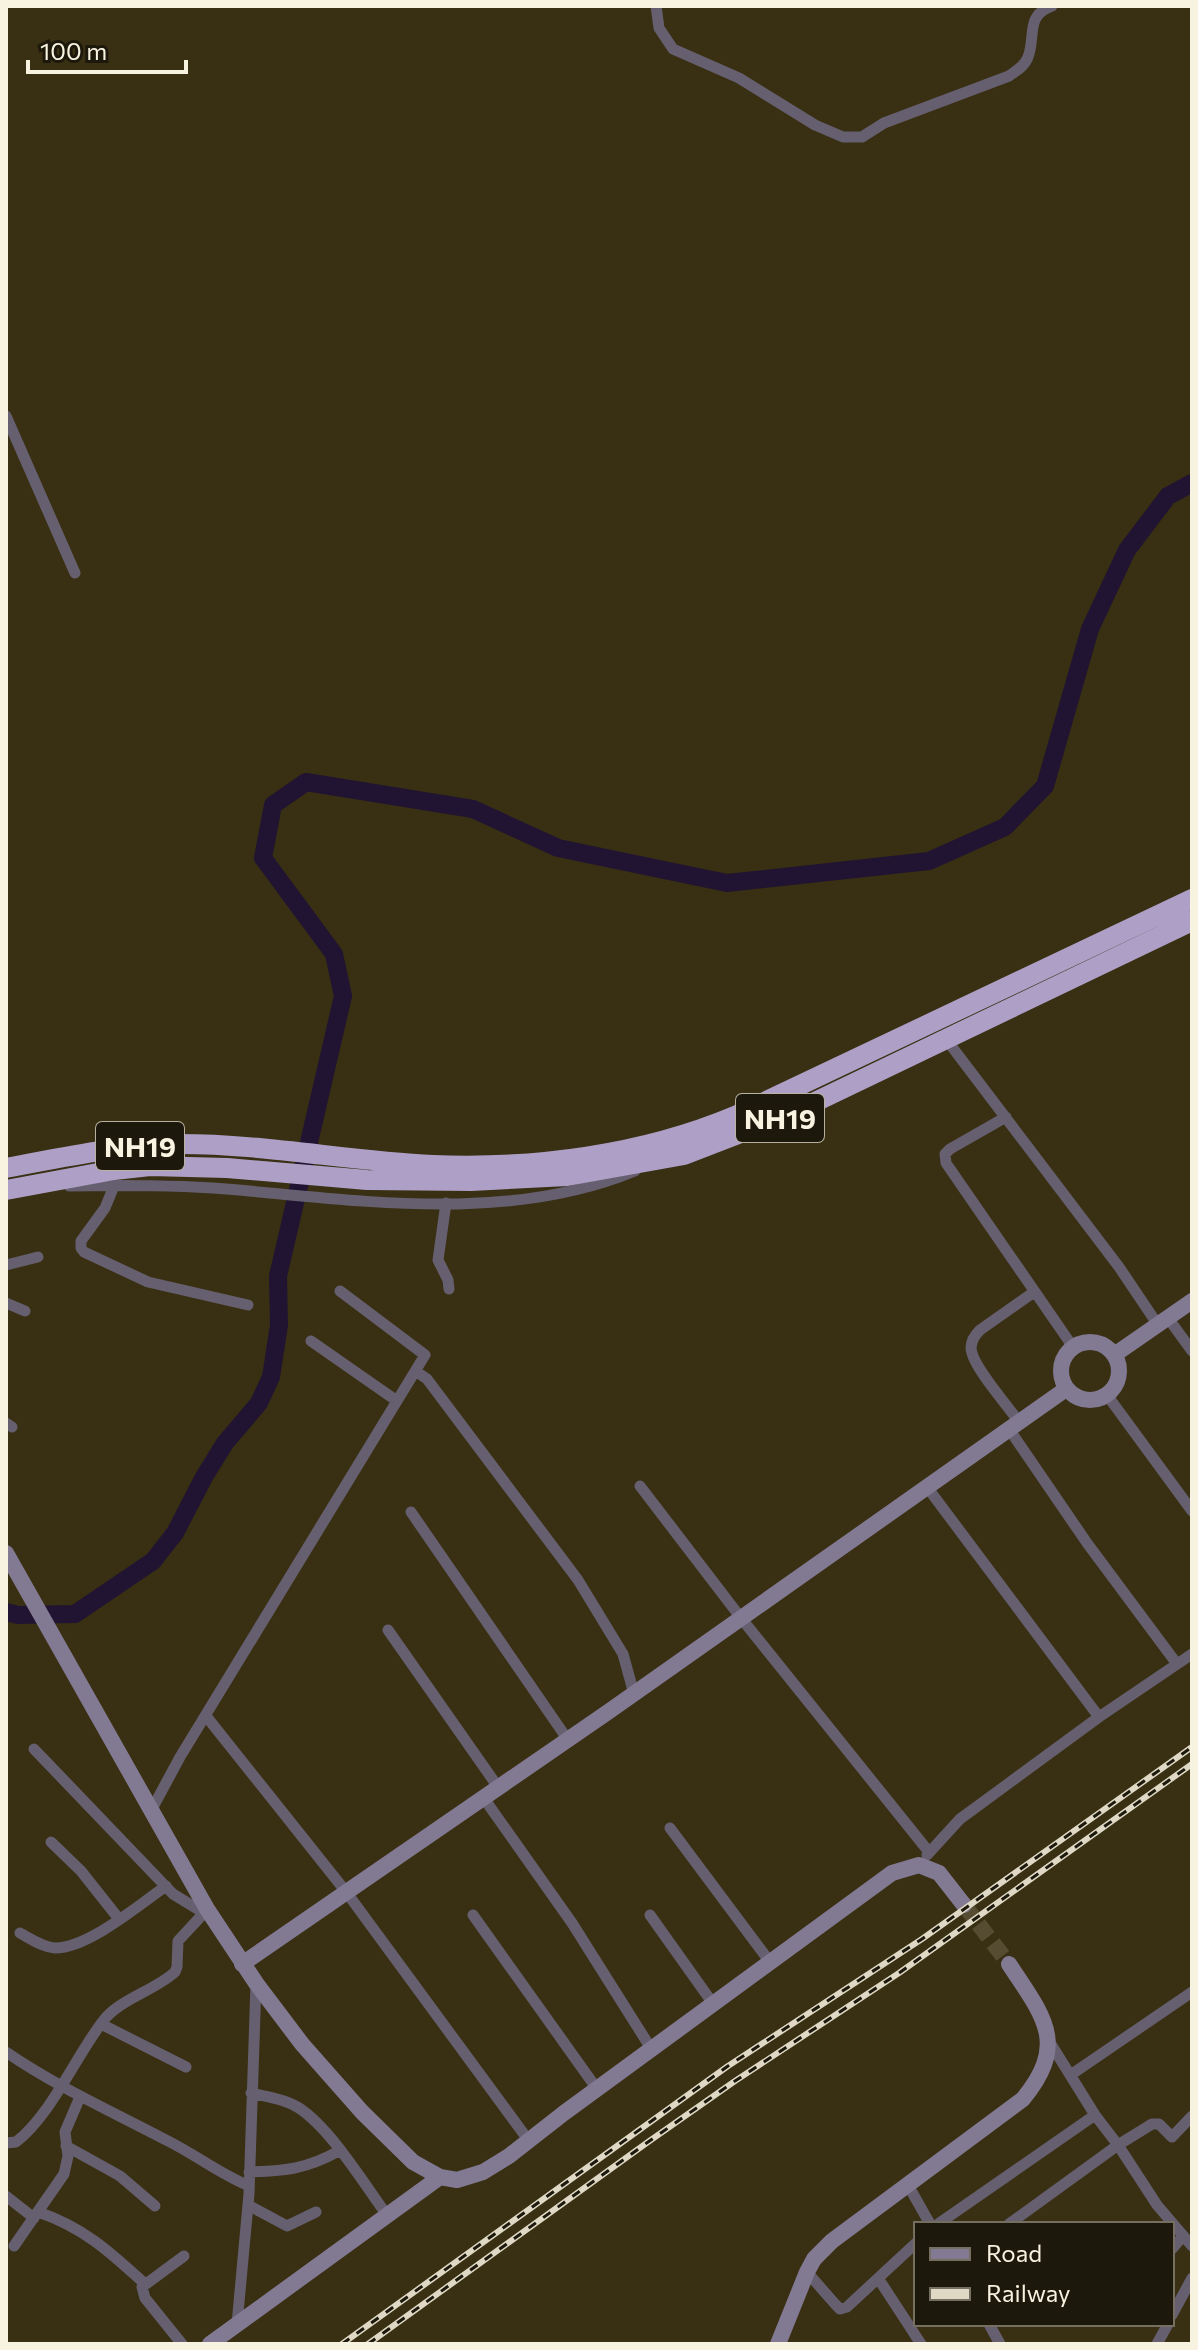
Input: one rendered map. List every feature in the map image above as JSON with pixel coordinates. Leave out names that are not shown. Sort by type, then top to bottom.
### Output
[{"type":"highway","name":"NH19","points":[[6,1168],[145,1145],[275,1148],[435,1165],[485,1165],[545,1161],[651,1145],[735,1116],[1192,899]]},
{"type":"highway","name":"NH19","points":[[11,1189],[98,1172],[150,1166],[227,1168],[271,1183],[331,1178],[410,1182],[567,1176],[666,1159],[751,1131],[1192,921]]},
{"type":"street","points":[[656,6],[659,28],[673,49],[750,83],[815,125],[851,138],[862,137],[884,123],[921,111],[965,91],[1001,81],[1019,70],[1029,55],[1034,19],[1052,6]]},
{"type":"street","points":[[6,416],[75,573]]},
{"type":"street","points":[[946,1039],[1119,1267],[1192,1351]]},
{"type":"street","points":[[1006,1117],[950,1149],[945,1154],[946,1163],[1073,1347]]},
{"type":"street","points":[[11,1189],[271,1183],[320,1198],[406,1203],[513,1201],[601,1185],[666,1159]]},
{"type":"street","points":[[114,1186],[105,1208],[81,1241],[84,1252],[148,1282],[248,1305]]},
{"type":"street","points":[[446,1203],[438,1260],[449,1289]]},
{"type":"street","points":[[6,1265],[38,1257]]},
{"type":"street","points":[[152,1809],[425,1355],[340,1291]]},
{"type":"street","points":[[1034,1292],[974,1337],[971,1345],[976,1361],[1087,1543],[1177,1664]]},
{"type":"street","points":[[1114,1355],[1192,1301]]},
{"type":"street","points":[[6,1303],[25,1311]]},
{"type":"street","points":[[311,1341],[397,1401]]},
{"type":"street","points":[[1082,1343],[1100,1344],[1114,1355],[1118,1363],[1118,1380],[1107,1395],[1099,1399],[1081,1400],[1066,1389],[1061,1371],[1073,1347],[1082,1343]]},
{"type":"street","points":[[417,1372],[427,1379],[578,1580],[623,1654],[634,1694]]},
{"type":"street","points":[[242,1964],[634,1694],[1066,1389]]},
{"type":"street","points":[[1107,1395],[1192,1511]]},
{"type":"street","points":[[640,1486],[924,1858],[964,1905]]},
{"type":"street","points":[[927,1487],[1099,1717]]},
{"type":"street","points":[[411,1512],[568,1740]]},
{"type":"street","points":[[6,1553],[152,1809],[209,1916],[242,1964],[302,2044],[362,2112],[413,2162],[440,2177],[457,2180],[483,2172],[529,2141],[865,1890],[924,1858],[960,1819],[1099,1717],[1192,1654]]},
{"type":"street","points":[[388,1630],[498,1787]]},
{"type":"street","points":[[206,1716],[347,1893],[529,2141]]},
{"type":"street","points":[[34,1749],[166,1886],[182,1901],[209,1916]]},
{"type":"street","points":[[483,1797],[572,1923],[652,2050]]},
{"type":"street","points":[[670,1828],[770,1962]]},
{"type":"street","points":[[51,1842],[81,1871],[119,1919]]},
{"type":"street","points":[[20,1933],[47,1947],[68,1946],[119,1919],[166,1886]]},
{"type":"street","points":[[473,1915],[597,2089]]},
{"type":"street","points":[[650,1915],[714,2005]]},
{"type":"street","points":[[6,2143],[22,2138],[111,2013],[175,1972],[178,1941],[209,1916]]},
{"type":"street","points":[[778,2344],[814,2259],[832,2241],[1023,2099],[1036,2083],[1044,2066],[1049,2041],[1044,2017],[1009,1964]]},
{"type":"street","points":[[237,2324],[248,2205],[256,1983]]},
{"type":"street","points":[[1072,2074],[1192,1992]]},
{"type":"street","points":[[101,2024],[186,2067]]},
{"type":"street","points":[[1049,2041],[1095,2115],[1171,2222]]},
{"type":"street","points":[[6,2052],[61,2087],[171,2142],[218,2172],[249,2186]]},
{"type":"street","points":[[251,2093],[298,2107],[318,2124],[387,2215]]},
{"type":"street","points":[[14,2246],[64,2174],[68,2164],[66,2124],[80,2097]]},
{"type":"street","points":[[941,2222],[1095,2115]]},
{"type":"street","points":[[1012,2222],[1152,2124],[1159,2124],[1172,2137],[1192,2116]]},
{"type":"street","points":[[66,2146],[120,2176],[155,2206]]},
{"type":"street","points":[[249,2172],[304,2168],[339,2151]]},
{"type":"street","points":[[210,2344],[440,2177]]},
{"type":"street","points":[[908,2185],[929,2222]]},
{"type":"street","points":[[6,2196],[36,2215],[74,2225],[144,2283]]},
{"type":"street","points":[[248,2205],[287,2226],[316,2212]]},
{"type":"street","points":[[1174,2225],[1192,2246]]},
{"type":"street","points":[[1174,2247],[1183,2236]]},
{"type":"street","points":[[807,2272],[840,2309],[854,2304],[914,2245]]},
{"type":"street","points":[[182,2344],[145,2298],[142,2287],[184,2256]]},
{"type":"street","points":[[878,2278],[921,2344]]},
{"type":"street","points":[[1174,2311],[1192,2278]]},
{"type":"street","points":[[990,2326],[1000,2344]]},
{"type":"street","points":[[1157,2344],[1167,2326]]},
{"type":"waterway","points":[[6,1612],[18,1615],[75,1614],[153,1561],[175,1533],[225,1443],[259,1403],[271,1377],[279,1325],[278,1276],[343,996],[334,954],[263,858],[273,805],[306,782],[473,809],[558,848],[727,883],[929,861],[1005,827],[1045,786],[1090,629],[1127,550],[1168,496],[1192,483]]},
{"type":"tunnel","points":[[964,1905],[1009,1964]]},
{"type":"railway","points":[[342,2344],[728,2066],[922,1939],[1192,1747]]},
{"type":"railway","points":[[368,2344],[648,2142],[899,1973],[1192,1764]]}]
